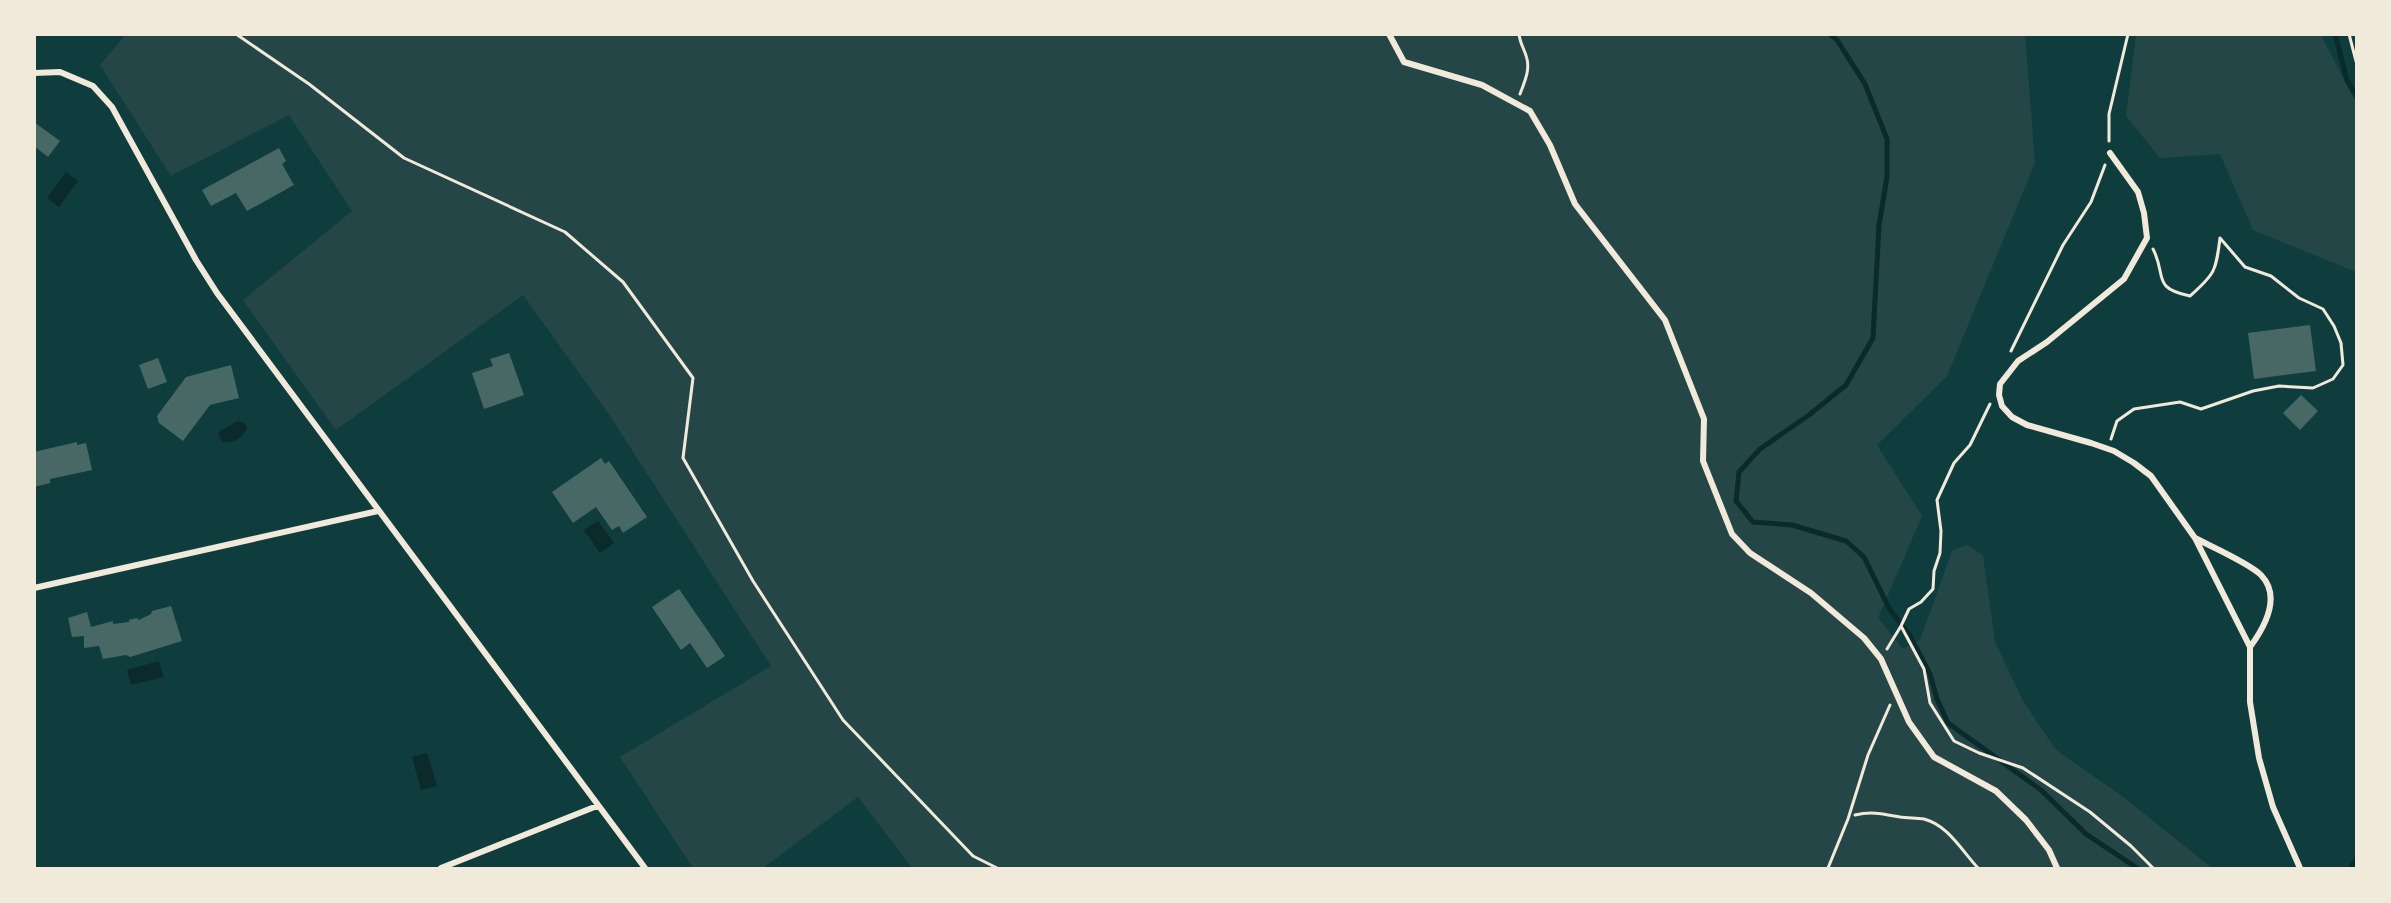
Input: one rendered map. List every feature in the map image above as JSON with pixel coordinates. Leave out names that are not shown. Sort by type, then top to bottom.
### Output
[{"type":"street","points":[[1389,34],[1404,62],[1482,85],[1530,111],[1545,136],[1575,204],[1665,320],[1704,419],[1703,461],[1732,534],[1750,553],[1811,593],[1864,638],[1881,659],[1909,722],[1934,757],[1996,791],[2026,820],[2049,850],[2057,868]]},
{"type":"street","points":[[34,73],[60,72],[93,86],[112,107],[196,260],[217,293],[645,868]]},
{"type":"street","points":[[2110,153],[2139,192],[2147,238],[2124,279],[2047,342],[2018,361],[2000,384],[2002,406],[2012,417],[2027,425],[2070,435],[2134,462],[2151,476],[2195,538],[2250,647],[2250,702],[2259,758],[2273,807],[2300,868]]},
{"type":"street","points":[[34,588],[378,511]]},
{"type":"street","points":[[2195,538],[2261,575],[2269,588],[2270,610],[2258,636],[2250,647]]},
{"type":"street","points":[[441,868],[597,806]]},
{"type":"path","points":[[236,34],[309,84],[404,158],[565,232],[624,282],[693,378],[683,458],[753,581],[843,720],[973,856],[997,868]]},
{"type":"path","points":[[1517,105],[1528,71],[1527,58],[1519,42],[1519,34]]},
{"type":"path","points":[[2110,153],[2109,114],[2128,34]]},
{"type":"path","points":[[2349,34],[2356,61]]},
{"type":"path","points":[[2107,449],[2116,421],[2134,409],[2180,402],[2201,409],[2253,391],[2279,386],[2313,388],[2333,379],[2343,365],[2341,344],[2334,326],[2323,309],[2299,298],[2271,276],[2245,267],[2220,238],[2217,267],[2190,296],[2175,293],[2162,284],[2156,256],[2147,238]]},
{"type":"path","points":[[1881,659],[1909,609],[1921,602],[1933,589],[1934,571],[1940,553]]},
{"type":"path","points":[[1901,626],[1924,669],[1929,703],[1954,741],[1979,753],[2023,768],[2090,812],[2131,846],[2152,868]]},
{"type":"path","points":[[1828,868],[1848,819],[1868,754],[1895,694]]},
{"type":"path","points":[[1855,815],[1881,812],[1923,819],[1937,824],[1952,837],[1978,868]]},
{"type":"shaded area","points":[[126,34],[2025,35],[2035,163],[1947,376],[1877,445],[1922,516],[1878,618],[1903,649],[1920,640],[1952,551],[1967,545],[1983,555],[1995,642],[2023,701],[2056,750],[2122,796],[2212,868],[912,868],[858,797],[763,868],[693,868],[620,757],[771,666],[610,416],[523,295],[336,430],[243,300],[352,211],[289,115],[171,176],[100,65]]},
{"type":"shaded area","points":[[2136,35],[2321,35],[2356,103],[2356,272],[2253,230],[2220,154],[2160,158],[2126,116]]},
{"type":"shaded area","points":[[66,172],[78,181],[59,207],[47,198]]},
{"type":"shaded area","points":[[238,421],[245,423],[247,427],[241,437],[234,441],[222,442],[218,434],[220,431]]},
{"type":"shaded area","points":[[598,521],[614,543],[600,553],[584,530]]},
{"type":"shaded area","points":[[159,661],[164,677],[131,685],[127,670]]},
{"type":"shaded area","points":[[427,753],[437,786],[421,790],[412,757]]},
{"type":"building","points":[[34,122],[60,141],[48,157],[34,146]]},
{"type":"building","points":[[279,148],[286,161],[282,164],[294,185],[247,211],[236,193],[211,206],[202,190]]},
{"type":"building","points":[[2310,325],[2316,371],[2254,379],[2248,333]]},
{"type":"building","points":[[509,353],[524,395],[484,409],[472,373],[493,366],[490,359]]},
{"type":"building","points":[[158,358],[167,382],[148,389],[139,365]]},
{"type":"building","points":[[231,365],[239,398],[210,405],[183,441],[159,423],[157,416],[186,377]]},
{"type":"building","points":[[2301,395],[2318,411],[2300,430],[2283,413]]},
{"type":"building","points":[[77,442],[77,445],[86,443],[92,470],[50,479],[50,483],[34,487],[34,452]]},
{"type":"building","points":[[601,458],[605,464],[609,461],[647,517],[623,533],[619,526],[612,530],[596,507],[573,523],[552,492]]},
{"type":"building","points":[[679,589],[725,656],[707,668],[690,643],[681,650],[652,607]]},
{"type":"building","points":[[171,606],[182,641],[130,657],[126,655],[103,659],[99,646],[84,648],[84,636],[72,637],[68,618],[87,612],[91,627],[113,621],[113,624],[129,622],[137,618],[139,620],[151,614],[152,611]]},
{"type":"waterway","points":[[1830,34],[1837,40],[1865,84],[1887,139],[1887,177],[1879,225],[1873,338],[1846,385],[1809,415],[1760,449],[1739,472],[1736,501],[1753,522],[1792,525],[1846,541],[1864,557],[1890,610],[1909,634],[1930,674],[1937,699],[1948,723],[2041,790],[2086,834],[2137,868]]},
{"type":"waterway","points":[[2335,34],[2347,80],[2356,95]]},
{"type":"waterway","points":[[2351,868],[2356,859]]}]
